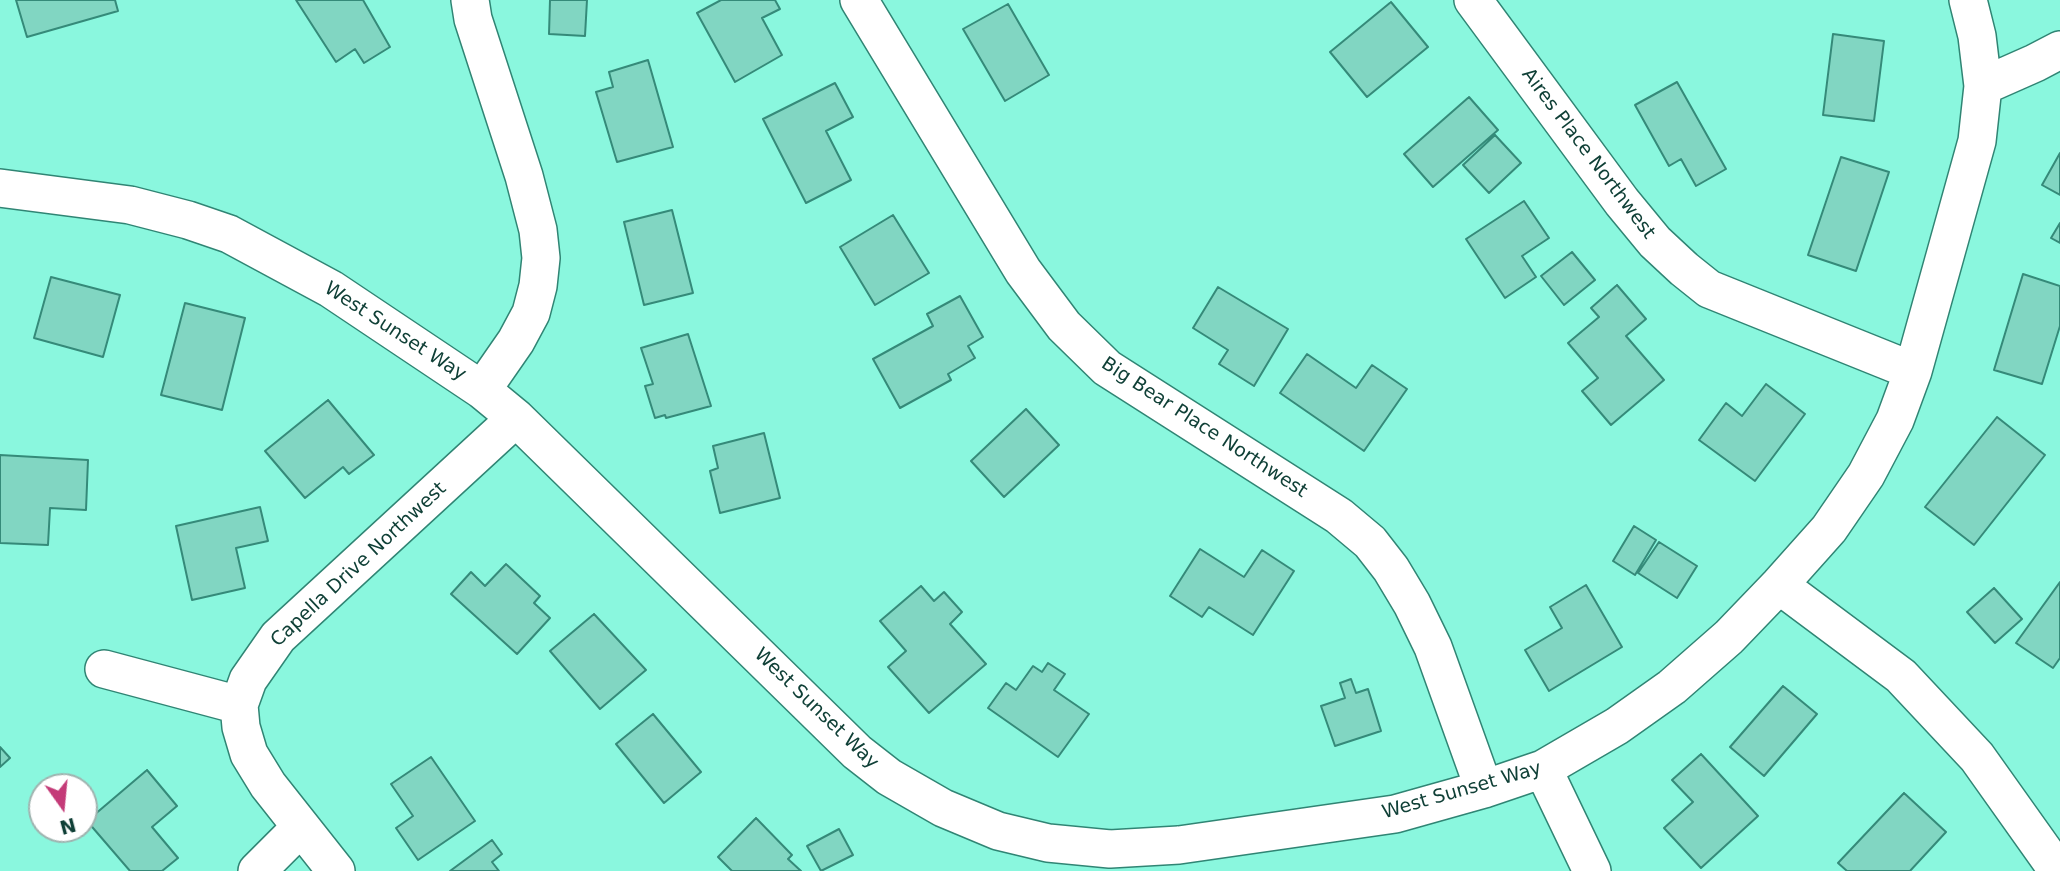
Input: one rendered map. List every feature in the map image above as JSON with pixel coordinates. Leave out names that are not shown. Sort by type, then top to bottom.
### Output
[{"type":"street","points":[[470,0],[473,19],[524,176],[538,230],[541,258],[531,313],[516,341],[482,390]]},
{"type":"street","name":"Big Bear Place Northwest","points":[[859,0],[1023,271],[1064,326],[1107,368],[1339,516],[1377,551],[1412,604],[1433,647],[1484,789]]},
{"type":"street","name":"Aires Place Northwest","points":[[1473,0],[1622,202],[1654,242],[1684,269],[1709,289],[1913,371]]},
{"type":"street","name":"West Sunset Way","points":[[0,188],[130,205],[188,220],[229,234],[331,289],[482,390],[516,418],[857,752],[889,777],[921,796],[998,831],[1048,843],[1110,849],[1179,845],[1395,814],[1543,769],[1618,726],[1672,687],[1729,637],[1779,585],[1829,529],[1866,475],[1895,420],[1913,371],[1978,141],[1983,86],[1977,36],[1968,0]]},
{"type":"street","points":[[1983,86],[2060,50]]},
{"type":"street","name":"Capella Drive Northwest","points":[[239,705],[248,680],[278,637],[516,418]]},
{"type":"street","points":[[1779,585],[1901,676],[1978,757],[2058,871]]},
{"type":"street","points":[[104,669],[239,705],[241,727],[249,754],[268,785],[336,871]]},
{"type":"street","points":[[1543,769],[1592,871]]},
{"type":"street","points":[[257,871],[301,827]]},
{"type":"building","points":[[16,0],[115,0],[118,11],[27,37]]},
{"type":"building","points":[[296,0],[363,0],[390,47],[364,63],[355,49],[336,62]]},
{"type":"building","points":[[550,0],[587,0],[585,36],[549,34]]},
{"type":"building","points":[[721,0],[775,0],[780,9],[762,18],[782,55],[735,82],[697,13]]},
{"type":"building","points":[[1391,2],[1428,47],[1367,97],[1330,52]]},
{"type":"building","points":[[1008,4],[1049,75],[1005,101],[963,29]]},
{"type":"building","points":[[1833,34],[1884,41],[1874,121],[1823,115]]},
{"type":"building","points":[[648,60],[673,147],[617,162],[596,92],[613,87],[609,72]]},
{"type":"building","points":[[1677,82],[1726,169],[1696,186],[1681,159],[1669,166],[1635,105]]},
{"type":"building","points":[[835,83],[853,117],[826,131],[851,180],[806,203],[763,119]]},
{"type":"building","points":[[1469,97],[1498,130],[1433,187],[1404,154]]},
{"type":"building","points":[[1495,135],[1521,163],[1489,193],[1463,165]]},
{"type":"building","points":[[2060,153],[2060,195],[2042,185]]},
{"type":"building","points":[[1841,157],[1889,172],[1856,271],[1808,255]]},
{"type":"building","points":[[1524,201],[1549,238],[1522,256],[1536,277],[1505,298],[1466,239]]},
{"type":"building","points":[[672,210],[693,293],[644,305],[624,222]]},
{"type":"building","points":[[893,215],[929,273],[875,305],[840,247]]},
{"type":"building","points":[[2060,223],[2060,243],[2051,238]]},
{"type":"building","points":[[1572,252],[1595,280],[1564,305],[1541,276]]},
{"type":"building","points":[[2023,274],[2060,286],[2060,326],[2042,384],[1994,370]]},
{"type":"building","points":[[51,277],[120,295],[103,357],[34,338]]},
{"type":"building","points":[[1617,285],[1646,319],[1626,336],[1664,380],[1611,425],[1582,391],[1598,378],[1568,343],[1599,317],[1591,308]]},
{"type":"building","points":[[1218,287],[1288,329],[1254,386],[1219,364],[1228,350],[1193,328]]},
{"type":"building","points":[[960,296],[983,337],[968,346],[975,358],[948,374],[951,380],[900,408],[873,359],[933,326],[927,314]]},
{"type":"building","points":[[185,303],[245,318],[222,410],[161,395]]},
{"type":"building","points":[[688,334],[711,406],[666,418],[665,415],[655,418],[645,386],[653,384],[641,348]]},
{"type":"building","points":[[1307,354],[1356,388],[1372,365],[1407,389],[1364,451],[1280,393]]},
{"type":"building","points":[[1766,384],[1805,414],[1755,481],[1699,440],[1726,403],[1742,416]]},
{"type":"building","points":[[328,400],[374,455],[349,474],[343,467],[305,498],[265,451]]},
{"type":"building","points":[[1026,409],[1059,445],[1004,497],[971,461]]},
{"type":"building","points":[[1997,417],[2045,455],[1974,545],[1925,507]]},
{"type":"building","points":[[764,433],[780,498],[720,513],[710,471],[718,468],[713,446]]},
{"type":"building","points":[[0,455],[88,460],[86,510],[50,508],[48,545],[0,543]]},
{"type":"building","points":[[260,507],[268,541],[236,548],[245,588],[192,600],[176,526]]},
{"type":"building","points":[[1634,526],[1656,540],[1635,575],[1613,561]]},
{"type":"building","points":[[1659,542],[1697,566],[1677,598],[1638,573]]},
{"type":"building","points":[[1200,549],[1244,577],[1262,550],[1294,571],[1253,635],[1209,607],[1202,617],[1170,596]]},
{"type":"building","points":[[506,564],[540,596],[534,603],[550,618],[517,654],[451,594],[471,572],[485,586]]},
{"type":"building","points":[[2060,582],[2060,658],[2053,668],[2016,643]]},
{"type":"building","points":[[1586,585],[1622,647],[1549,691],[1525,650],[1562,628],[1550,607]]},
{"type":"building","points":[[921,586],[934,601],[944,592],[962,612],[950,624],[986,664],[929,713],[888,667],[906,651],[880,621]]},
{"type":"building","points":[[1994,588],[2022,619],[1995,643],[1967,612]]},
{"type":"building","points":[[594,614],[646,670],[600,709],[550,651]]},
{"type":"building","points":[[1048,663],[1065,674],[1054,690],[1089,714],[1058,757],[988,708],[1006,683],[1016,690],[1033,666],[1042,672]]},
{"type":"building","points":[[1351,679],[1356,693],[1368,689],[1381,731],[1335,746],[1321,706],[1345,698],[1340,683]]},
{"type":"building","points":[[1783,686],[1817,714],[1764,776],[1730,747]]},
{"type":"building","points":[[653,714],[701,772],[664,803],[616,744]]},
{"type":"building","points":[[0,747],[10,758],[0,767]]},
{"type":"building","points":[[1701,754],[1758,816],[1701,868],[1664,828],[1693,802],[1672,780]]},
{"type":"building","points":[[431,757],[475,821],[418,860],[396,828],[413,816],[391,784]]},
{"type":"building","points":[[147,770],[177,806],[152,827],[178,858],[162,871],[130,871],[98,834],[98,812]]},
{"type":"building","points":[[1904,793],[1946,832],[1910,871],[1847,871],[1838,863]]},
{"type":"building","points":[[756,818],[792,855],[788,859],[801,871],[732,871],[718,857]]},
{"type":"building","points":[[839,829],[853,855],[821,871],[807,846]]},
{"type":"building","points":[[492,840],[502,854],[492,862],[499,871],[450,871]]}]
